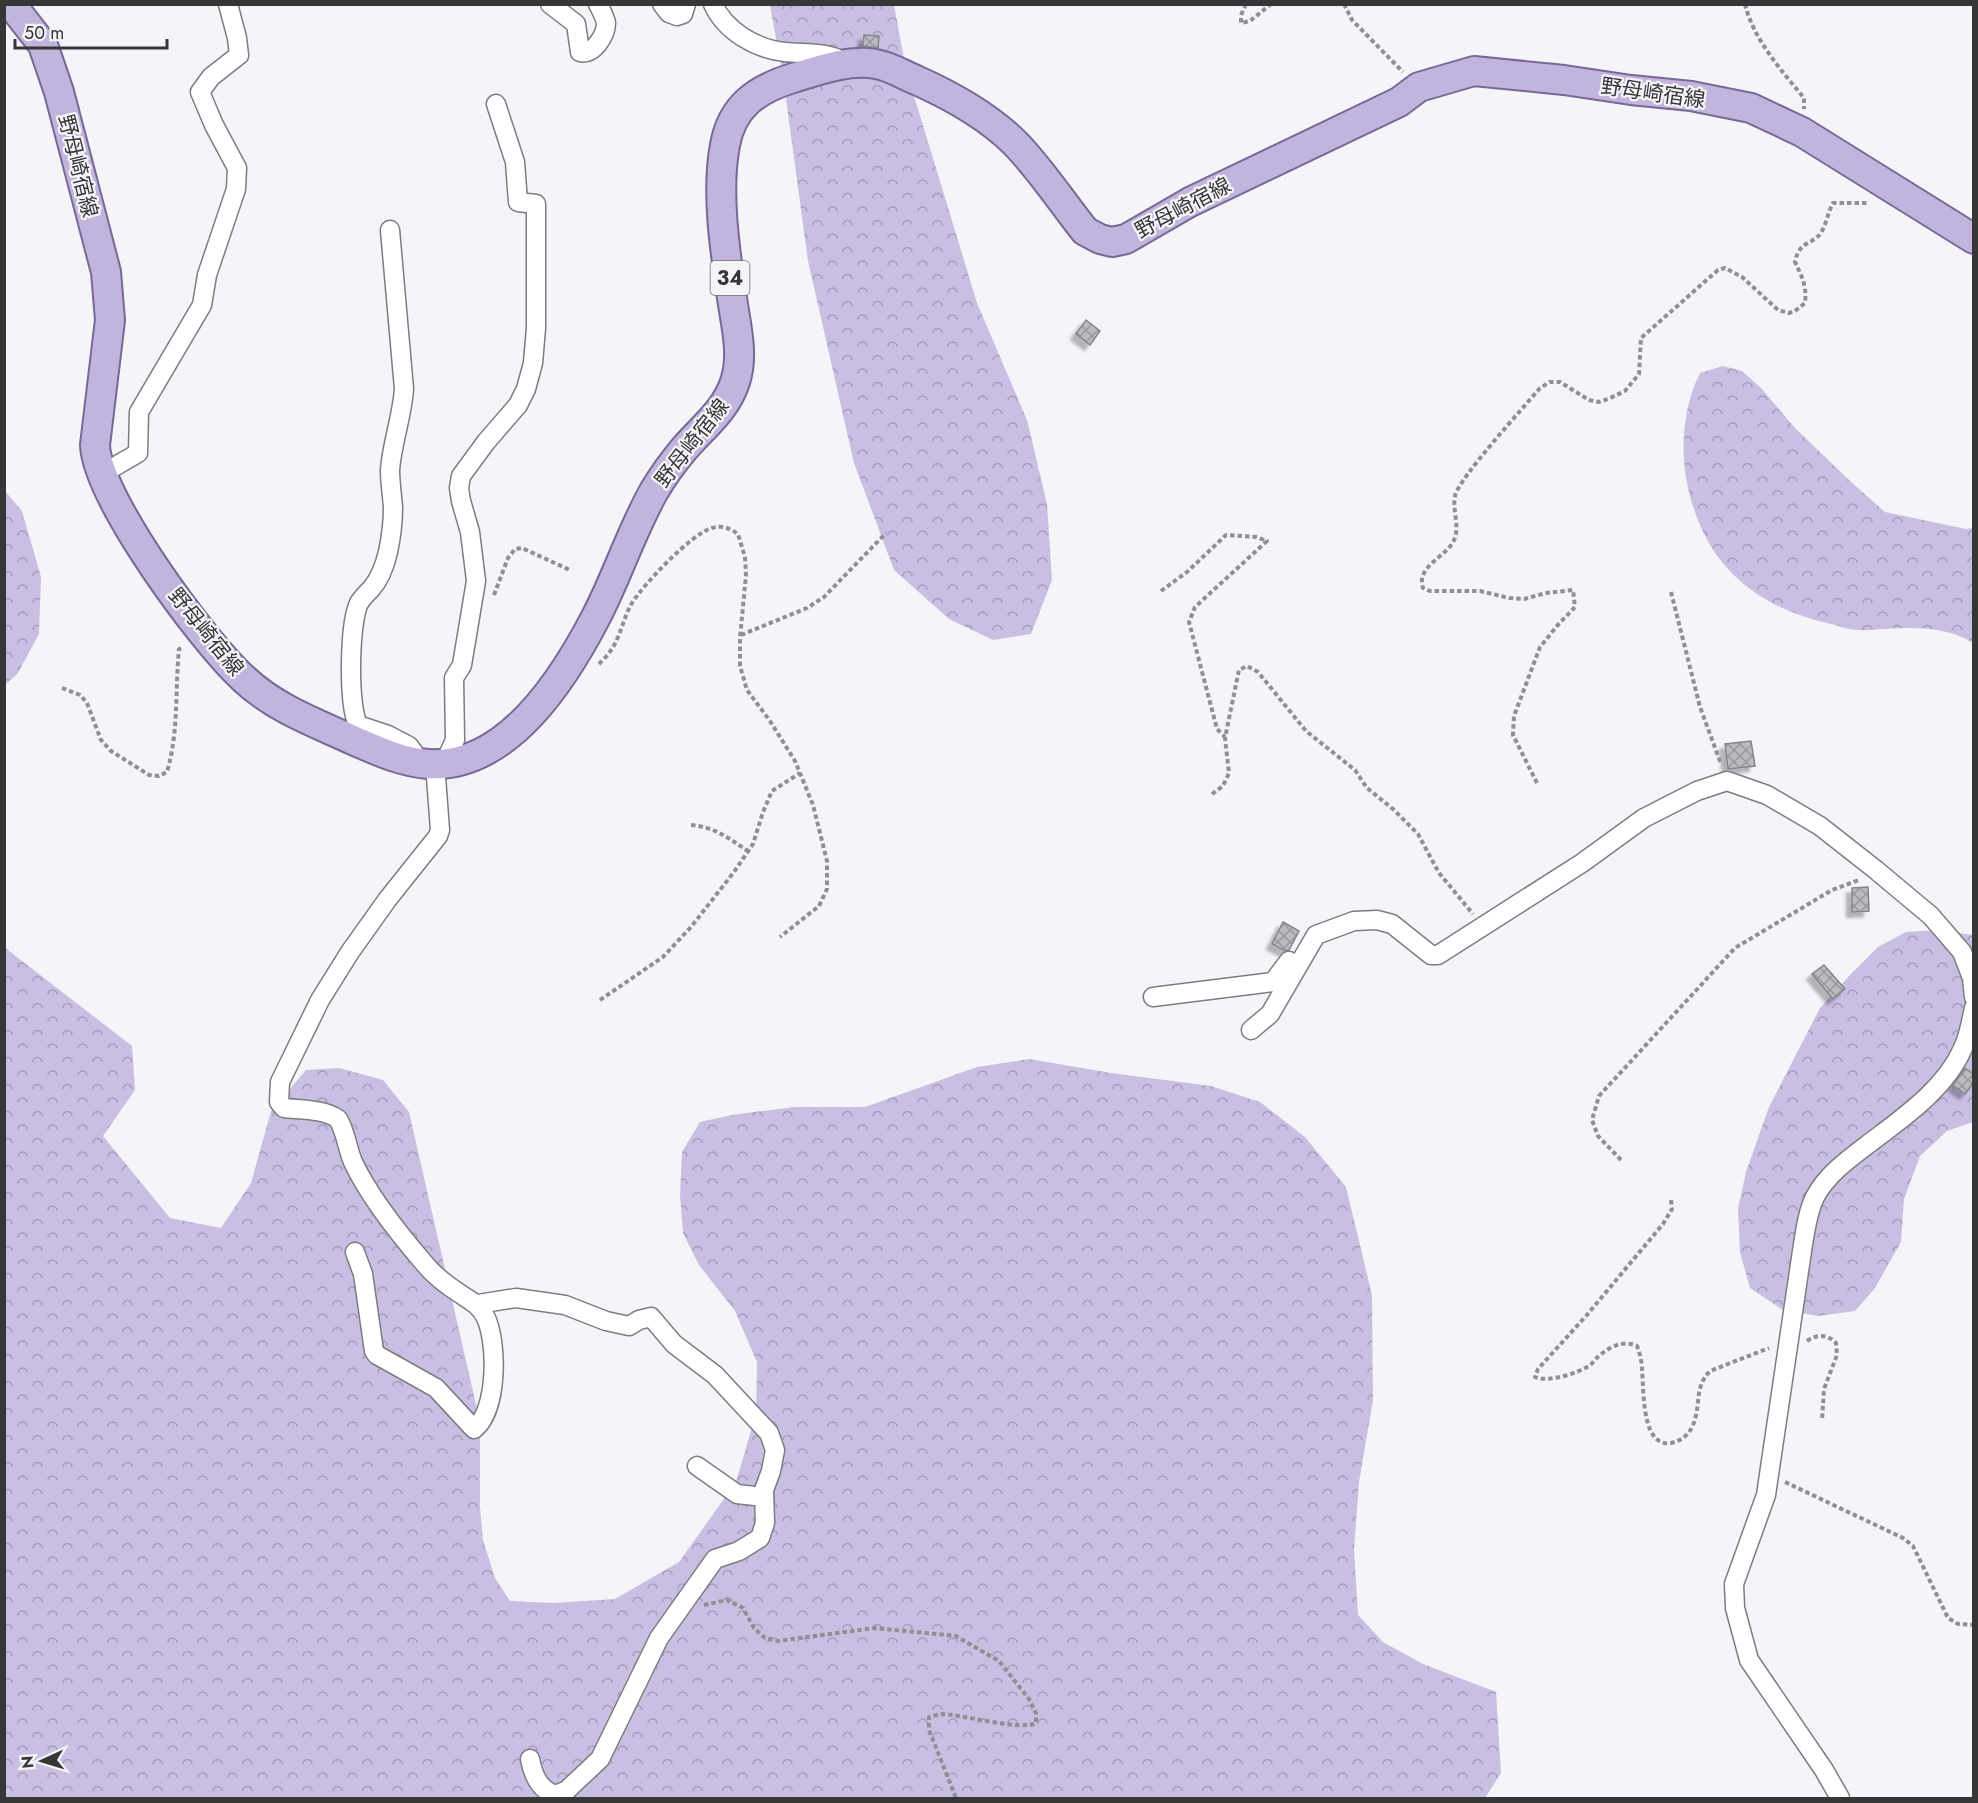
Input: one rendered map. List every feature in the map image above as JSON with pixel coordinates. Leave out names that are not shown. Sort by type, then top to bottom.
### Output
[{"type":"main road","name":"野母崎宿線","points":[[11,4],[43,45],[59,92],[105,272],[110,320],[95,445],[96,458],[117,504],[139,542],[221,657],[267,698],[292,713],[387,755],[433,764],[475,756],[493,746],[514,731],[553,690],[596,616],[653,493],[680,453],[709,423],[727,399],[734,385],[738,370],[740,341],[732,296],[722,193],[725,143],[736,116],[750,98],[768,87],[831,67],[849,64],[877,64],[927,85],[976,112],[1015,144],[1085,231],[1112,242],[1126,239],[1190,201],[1399,102],[1419,87],[1474,71],[1691,96],[1751,108],[1797,130],[1974,238]]},
{"type":"street","points":[[102,474],[138,453],[139,412],[202,305],[207,274],[236,189],[237,168],[214,125],[200,92],[211,76],[239,55],[228,4]]},
{"type":"street","points":[[550,4],[576,24],[580,52],[584,53],[591,51],[601,39],[606,23],[598,4]]},
{"type":"street","points":[[662,4],[669,13],[676,16],[683,14],[686,4]]},
{"type":"street","points":[[713,4],[726,25],[757,44],[782,52],[824,54],[837,57],[849,64]]},
{"type":"street","points":[[433,764],[455,740],[454,678],[462,665],[476,581],[470,532],[459,488],[461,476],[518,405],[526,388],[532,363],[536,328],[536,204],[518,202],[515,162],[496,104]]},
{"type":"street","points":[[355,1252],[363,1274],[374,1351],[377,1355],[436,1388],[474,1429],[480,1424],[485,1414],[494,1376],[492,1336],[486,1317],[478,1304],[441,1280],[425,1264],[375,1199],[353,1161],[338,1119],[322,1112],[284,1108],[279,1102],[280,1082],[320,1000],[350,952],[387,900],[438,836],[440,830],[433,764],[409,746],[388,735],[358,725],[353,716],[351,702],[352,638],[358,606],[382,570],[388,552],[393,510],[390,471],[402,413],[404,389],[390,230]]},
{"type":"street","points":[[1153,997],[1273,982],[1304,943],[1316,935],[1354,921],[1377,920],[1392,924],[1431,955],[1438,955],[1582,862],[1644,818],[1697,791],[1728,781],[1767,795],[1820,826],[1931,916],[1962,952],[1972,978],[1974,997]]},
{"type":"street","points":[[1251,1030],[1270,1014],[1316,935]]},
{"type":"street","points":[[1840,1798],[1824,1770],[1752,1666],[1735,1608],[1734,1584],[1766,1495],[1796,1342],[1808,1218],[1815,1197],[1841,1166],[1936,1087],[1964,1048],[1974,1008]]},
{"type":"street","points":[[478,1304],[516,1298],[565,1305],[606,1321],[629,1326],[651,1317],[674,1344],[714,1375],[769,1434],[775,1450],[764,1490],[765,1523],[760,1538],[739,1551],[715,1559],[659,1638],[600,1759],[567,1790],[556,1795],[547,1793],[536,1779],[530,1759]]},
{"type":"street","points":[[697,1466],[737,1494],[764,1497]]},
{"type":"path","points":[[1246,4],[1241,15],[1241,23],[1250,21],[1271,4]]},
{"type":"path","points":[[1344,4],[1352,20],[1419,87]]},
{"type":"path","points":[[1744,4],[1747,16],[1762,42],[1804,98],[1806,105],[1797,130]]},
{"type":"path","points":[[1537,783],[1513,735],[1515,716],[1540,647],[1575,607],[1573,590],[1524,598],[1509,598],[1480,591],[1430,591],[1423,588],[1421,576],[1423,572],[1444,554],[1455,540],[1454,495],[1468,474],[1540,388],[1550,382],[1560,382],[1589,400],[1599,402],[1624,391],[1639,374],[1641,338],[1718,270],[1725,268],[1742,278],[1778,310],[1789,313],[1795,311],[1805,303],[1806,293],[1804,279],[1795,262],[1797,252],[1802,246],[1818,237],[1833,203],[1887,203],[1905,197]]},
{"type":"path","points":[[598,666],[611,650],[630,606],[641,589],[677,554],[702,532],[714,527],[724,527],[738,534],[744,550],[746,575],[740,666],[747,690],[770,721],[800,773],[813,805],[827,861],[828,889],[819,906],[780,937]]},
{"type":"path","points":[[741,635],[807,608],[824,597],[886,533]]},
{"type":"path","points":[[1161,591],[1187,572],[1226,535],[1256,537],[1267,541],[1195,607],[1189,622],[1217,729],[1225,738]]},
{"type":"path","points":[[493,599],[508,558],[515,549],[522,548],[570,570]]},
{"type":"path","points":[[1671,592],[1700,707],[1728,781]]},
{"type":"path","points":[[62,688],[80,695],[87,703],[101,740],[111,751],[149,775],[159,776],[168,772],[173,753],[179,649],[191,646],[221,657]]},
{"type":"path","points":[[1212,794],[1223,786],[1229,773],[1225,738],[1239,670],[1247,666],[1258,672],[1306,731],[1355,770],[1368,788],[1418,834],[1439,873],[1483,926]]},
{"type":"path","points":[[600,1000],[663,957],[691,927],[753,844],[772,790],[800,773]]},
{"type":"path","points":[[691,825],[706,826],[717,831],[748,851]]},
{"type":"path","points":[[1621,1161],[1598,1136],[1592,1120],[1599,1096],[1736,948],[1833,890],[1879,872]]},
{"type":"path","points":[[1671,1200],[1672,1209],[1663,1224],[1609,1290],[1538,1369],[1535,1377],[1542,1381],[1554,1379],[1590,1366],[1600,1355],[1617,1345],[1629,1342],[1637,1347],[1641,1360],[1645,1415],[1653,1436],[1665,1443],[1675,1442],[1686,1437],[1693,1426],[1700,1386],[1703,1378],[1710,1371],[1821,1335],[1831,1338],[1836,1343],[1837,1355],[1824,1389],[1822,1420]]},
{"type":"path","points":[[1768,1476],[1786,1482],[1903,1538],[1913,1546],[1948,1618],[1959,1624],[1974,1625]]},
{"type":"path","points":[[683,1604],[698,1606],[726,1600],[743,1608],[754,1628],[765,1638],[778,1641],[875,1628],[956,1636],[999,1661],[1029,1699],[1036,1713],[1036,1723],[1032,1726],[1017,1726],[942,1713],[929,1717],[929,1730],[956,1798]]},
{"type":"green space","points":[[770,5],[894,5],[906,70],[977,303],[1027,420],[1047,504],[1052,580],[1031,634],[993,640],[949,619],[894,570],[854,463],[808,261],[783,77]]},
{"type":"green space","points":[[1723,366],[1742,371],[1761,388],[1795,428],[1885,512],[1966,529],[1973,528],[1973,643],[1953,634],[1931,629],[1855,630],[1807,617],[1763,598],[1728,569],[1702,530],[1688,490],[1684,456],[1685,422],[1693,388],[1700,373]]},
{"type":"green space","points":[[5,491],[22,511],[41,577],[39,634],[18,673],[5,685]]},
{"type":"green space","points":[[1937,930],[1973,935],[1973,1122],[1947,1131],[1920,1156],[1904,1199],[1901,1242],[1875,1288],[1855,1311],[1818,1316],[1783,1310],[1750,1288],[1740,1252],[1738,1209],[1746,1172],[1769,1107],[1820,1008],[1850,975],[1878,947],[1906,932]]},
{"type":"green space","points":[[4,947],[132,1046],[135,1090],[103,1136],[170,1218],[221,1228],[251,1183],[271,1111],[306,1070],[339,1068],[383,1080],[409,1112],[480,1422],[480,1507],[483,1540],[495,1578],[510,1601],[553,1603],[615,1599],[679,1562],[736,1482],[756,1414],[757,1362],[735,1311],[699,1265],[683,1233],[680,1195],[682,1152],[700,1122],[732,1115],[794,1107],[865,1107],[977,1067],[1029,1059],[1111,1073],[1211,1086],[1260,1102],[1305,1137],[1346,1187],[1372,1295],[1373,1400],[1359,1482],[1354,1549],[1358,1615],[1383,1642],[1423,1664],[1496,1692],[1501,1773],[1485,1798],[5,1798]]},
{"type":"building","points":[[864,35],[879,36],[878,48],[863,46]]},
{"type":"building","points":[[1086,320],[1100,331],[1090,345],[1076,334]]},
{"type":"building","points":[[1751,741],[1755,766],[1728,769],[1725,744]]},
{"type":"building","points":[[1868,887],[1869,911],[1852,912],[1852,888]]},
{"type":"building","points":[[1283,922],[1299,931],[1289,950],[1285,951],[1272,944]]},
{"type":"building","points":[[1824,965],[1845,989],[1833,999],[1812,974]]},
{"type":"building","points":[[1965,1068],[1974,1075],[1974,1082],[1965,1094],[1953,1085]]}]
